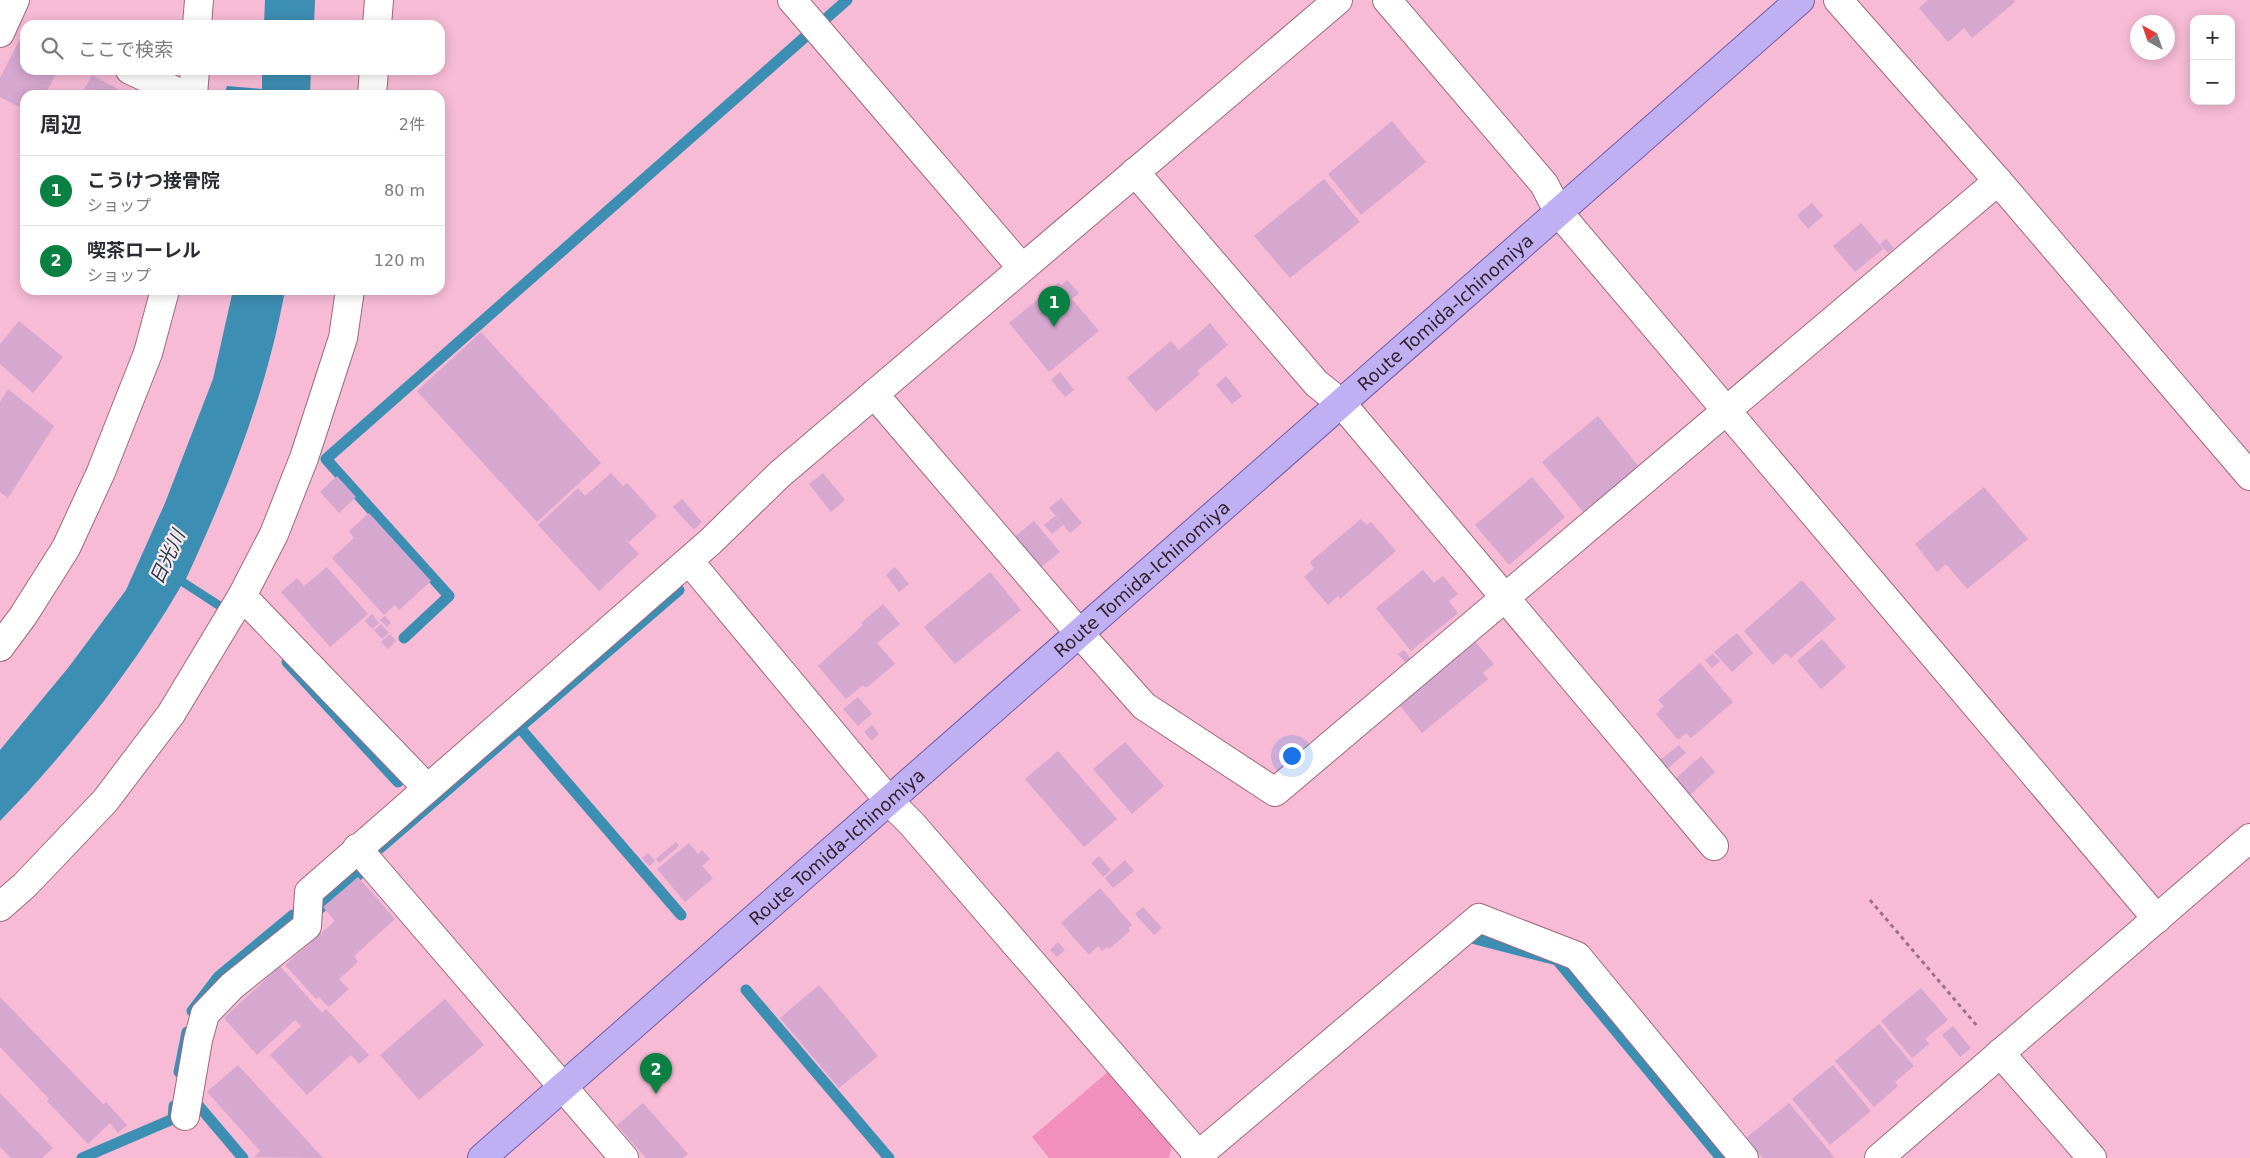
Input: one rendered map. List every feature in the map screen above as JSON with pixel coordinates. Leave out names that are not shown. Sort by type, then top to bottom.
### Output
[{"type":"main road","name":"Route Tomida-Ichinomiya","points":[[482,1158],[1800,0]]},
{"type":"street","points":[[197,20],[199,0]]},
{"type":"street","points":[[377,20],[379,0]]},
{"type":"street","points":[[792,0],[1022,268]]},
{"type":"street","points":[[185,1116],[198,1040],[205,1014],[232,986],[307,926],[309,892],[357,848],[689,560],[780,474],[1338,0]]},
{"type":"street","points":[[1387,0],[1544,184],[1559,213],[2157,919]]},
{"type":"street","points":[[1838,0],[1998,182],[2250,476]]},
{"type":"street","points":[[141,75],[173,90]]},
{"type":"street","points":[[193,90],[195,75]]},
{"type":"street","points":[[372,90],[374,75]]},
{"type":"street","points":[[1136,172],[1316,383],[1342,404],[1714,846]]},
{"type":"street","points":[[874,394],[1144,706],[1275,792],[1998,182]]},
{"type":"street","points":[[0,647],[23,616],[66,548],[100,472],[148,353],[164,295]]},
{"type":"street","points":[[0,907],[26,885],[111,793],[171,714],[242,596],[274,534],[304,458],[343,338],[349,295]]},
{"type":"street","points":[[689,560],[889,801],[912,824],[1198,1157],[1479,918],[1578,956],[1744,1158]]},
{"type":"street","points":[[242,596],[427,788]]},
{"type":"street","points":[[1879,1158],[2250,838]]},
{"type":"street","points":[[357,848],[624,1158]]},
{"type":"street","points":[[2000,1053],[2092,1158]]},
{"type":"path","points":[[1870,900],[2000,1053]]},
{"type":"shaded area","points":[[1109,1071],[1172,1145],[1169,1158],[1049,1158],[1032,1137]]},
{"type":"water","points":[[265,0],[315,0],[314,20],[264,20]]},
{"type":"water","points":[[262,75],[311,75],[310,90],[226,90],[227,86],[262,89]]},
{"type":"water","name":"日光川","points":[[232,295],[284,295],[268,365],[245,438],[217,509],[186,579],[225,604],[221,612],[181,586],[162,618],[98,709],[26,794],[0,821],[0,750],[68,668],[126,590],[165,503],[213,379]]},
{"type":"building","points":[[1928,0],[2014,0],[2015,2],[1972,38],[1964,28],[1948,42],[1919,8]]},
{"type":"building","points":[[19,41],[20,75],[55,75],[48,90],[20,90],[20,107],[0,97],[0,78]]},
{"type":"building","points":[[92,75],[120,90],[84,90]]},
{"type":"building","points":[[1392,121],[1426,162],[1361,215],[1328,174]]},
{"type":"building","points":[[1324,179],[1360,222],[1290,278],[1254,236]]},
{"type":"building","points":[[1812,203],[1823,216],[1808,229],[1797,215]]},
{"type":"building","points":[[1861,223],[1883,249],[1855,272],[1833,246]]},
{"type":"building","points":[[1886,239],[1894,248],[1888,253],[1880,244]]},
{"type":"building","points":[[1067,280],[1079,293],[1072,299],[1099,331],[1049,372],[1009,323],[1059,282],[1061,285]]},
{"type":"building","points":[[19,321],[63,357],[33,393],[0,364],[0,344]]},
{"type":"building","points":[[1210,323],[1228,345],[1197,371],[1200,374],[1156,412],[1127,378],[1171,341],[1179,350]]},
{"type":"building","points":[[481,332],[601,463],[537,522],[417,391]]},
{"type":"building","points":[[1060,372],[1074,390],[1065,397],[1051,380]]},
{"type":"building","points":[[1226,376],[1242,396],[1232,404],[1216,385]]},
{"type":"building","points":[[8,389],[54,426],[8,498],[0,492],[0,402]]},
{"type":"building","points":[[1598,416],[1644,473],[1589,519],[1542,462]]},
{"type":"building","points":[[611,473],[623,486],[627,483],[657,516],[629,542],[620,533],[639,554],[599,591],[538,525],[578,488],[585,496]]},
{"type":"building","points":[[823,473],[845,500],[831,512],[809,484]]},
{"type":"building","points":[[337,476],[356,497],[339,513],[320,492]]},
{"type":"building","points":[[1532,477],[1565,517],[1509,565],[1475,525]]},
{"type":"building","points":[[1984,487],[2028,539],[1967,589],[1946,564],[1937,572],[1915,544]]},
{"type":"building","points":[[1061,498],[1082,523],[1070,533],[1049,508]]},
{"type":"building","points":[[682,499],[702,522],[694,530],[673,507]]},
{"type":"building","points":[[369,513],[431,581],[399,610],[395,605],[384,615],[332,558],[354,538],[349,531]]},
{"type":"building","points":[[1055,516],[1063,525],[1052,534],[1044,525]]},
{"type":"building","points":[[1361,519],[1367,525],[1371,522],[1396,551],[1340,599],[1338,596],[1328,605],[1304,577],[1314,568],[1310,562]]},
{"type":"building","points":[[1034,521],[1060,552],[1040,568],[1014,537]]},
{"type":"building","points":[[327,567],[368,614],[330,647],[281,592],[297,578],[304,586]]},
{"type":"building","points":[[895,567],[909,584],[899,592],[886,575]]},
{"type":"building","points":[[1423,570],[1434,583],[1443,576],[1458,594],[1449,601],[1458,613],[1411,651],[1376,608]]},
{"type":"building","points":[[990,572],[1021,610],[955,664],[924,627]]},
{"type":"building","points":[[1802,580],[1836,619],[1791,658],[1786,653],[1773,665],[1744,631]]},
{"type":"building","points":[[883,604],[900,624],[877,643],[895,664],[866,688],[863,685],[846,699],[818,666]]},
{"type":"building","points":[[372,614],[379,623],[372,629],[365,621]]},
{"type":"building","points":[[385,616],[391,623],[387,627],[380,620]]},
{"type":"building","points":[[381,624],[389,633],[382,639],[374,630]]},
{"type":"building","points":[[1737,633],[1753,653],[1732,672],[1714,652]]},
{"type":"building","points":[[390,634],[396,641],[388,649],[381,642]]},
{"type":"building","points":[[1473,639],[1494,664],[1483,673],[1488,679],[1422,733],[1396,701]]},
{"type":"building","points":[[1822,639],[1846,667],[1821,689],[1797,661]]},
{"type":"building","points":[[1404,650],[1410,658],[1405,662],[1398,654]]},
{"type":"building","points":[[1713,654],[1720,661],[1712,668],[1705,660]]},
{"type":"building","points":[[1700,663],[1733,702],[1691,738],[1686,733],[1678,740],[1656,714],[1664,706],[1658,700]]},
{"type":"building","points":[[858,697],[872,714],[858,726],[843,709]]},
{"type":"building","points":[[872,725],[879,734],[872,741],[864,732]]},
{"type":"building","points":[[1125,742],[1164,786],[1132,814],[1093,769]]},
{"type":"building","points":[[1679,745],[1686,753],[1667,769],[1660,760]]},
{"type":"building","points":[[1058,751],[1117,819],[1084,847],[1025,779]]},
{"type":"building","points":[[1701,756],[1715,772],[1690,795],[1676,778]]},
{"type":"building","points":[[676,842],[679,846],[659,863],[656,859]]},
{"type":"building","points":[[689,843],[698,854],[702,850],[710,859],[702,866],[713,878],[685,902],[657,869]]},
{"type":"building","points":[[648,853],[655,861],[649,866],[642,858]]},
{"type":"building","points":[[1099,856],[1111,870],[1103,877],[1091,863]]},
{"type":"building","points":[[1125,860],[1134,871],[1113,888],[1105,878]]},
{"type":"building","points":[[358,877],[395,919],[354,956],[358,962],[339,979],[349,989],[329,1007],[319,997],[316,999],[285,965],[335,921],[323,907]]},
{"type":"building","points":[[1100,888],[1132,925],[1128,928],[1130,931],[1109,949],[1107,947],[1102,951],[1098,946],[1089,955],[1061,923]]},
{"type":"building","points":[[1143,907],[1162,928],[1154,935],[1135,914]]},
{"type":"building","points":[[1058,942],[1065,950],[1057,957],[1050,950]]},
{"type":"building","points":[[280,966],[322,1013],[326,1009],[369,1055],[359,1064],[351,1055],[307,1095],[270,1055],[301,1026],[295,1020],[257,1055],[224,1018]]},
{"type":"building","points":[[819,985],[878,1056],[839,1088],[780,1018]]},
{"type":"building","points":[[1921,988],[1948,1020],[1925,1039],[1929,1044],[1912,1058],[1881,1021]]},
{"type":"building","points":[[0,997],[103,1104],[106,1102],[127,1125],[118,1133],[110,1123],[88,1144],[0,1047]]},
{"type":"building","points":[[445,999],[484,1045],[419,1100],[380,1055]]},
{"type":"building","points":[[1879,1024],[1914,1066],[1895,1082],[1898,1086],[1874,1107],[1835,1061]]},
{"type":"building","points":[[1953,1026],[1971,1048],[1960,1057],[1942,1035]]},
{"type":"building","points":[[238,1065],[323,1158],[254,1157],[260,1151],[207,1092]]},
{"type":"building","points":[[1833,1065],[1871,1111],[1830,1145],[1792,1099]]},
{"type":"building","points":[[0,1093],[53,1148],[42,1158],[11,1158],[0,1147]]},
{"type":"building","points":[[643,1103],[688,1154],[683,1158],[646,1158],[617,1125]]},
{"type":"building","points":[[1789,1103],[1834,1158],[1763,1158],[1746,1138]]},
{"type":"waterway","points":[[821,23],[847,0]]},
{"type":"waterway","points":[[404,638],[449,596],[326,459],[805,37]]},
{"type":"waterway","points":[[380,848],[679,590]]},
{"type":"waterway","points":[[287,662],[398,782]]},
{"type":"waterway","points":[[520,728],[681,915]]},
{"type":"waterway","points":[[319,909],[358,875]]},
{"type":"waterway","points":[[192,1011],[218,977],[293,915]]},
{"type":"waterway","points":[[1462,938],[1464,936],[1557,960],[1721,1158]]},
{"type":"waterway","points":[[746,990],[889,1158]]},
{"type":"waterway","points":[[179,1072],[187,1032]]},
{"type":"waterway","points":[[198,1105],[243,1158]]},
{"type":"waterway","points":[[82,1158],[173,1119],[174,1106]]},
{"type":"place","name":"こうけつ接骨院","points":[[1054,327]]},
{"type":"place","name":"喫茶ローレル","points":[[656,1094]]}]
